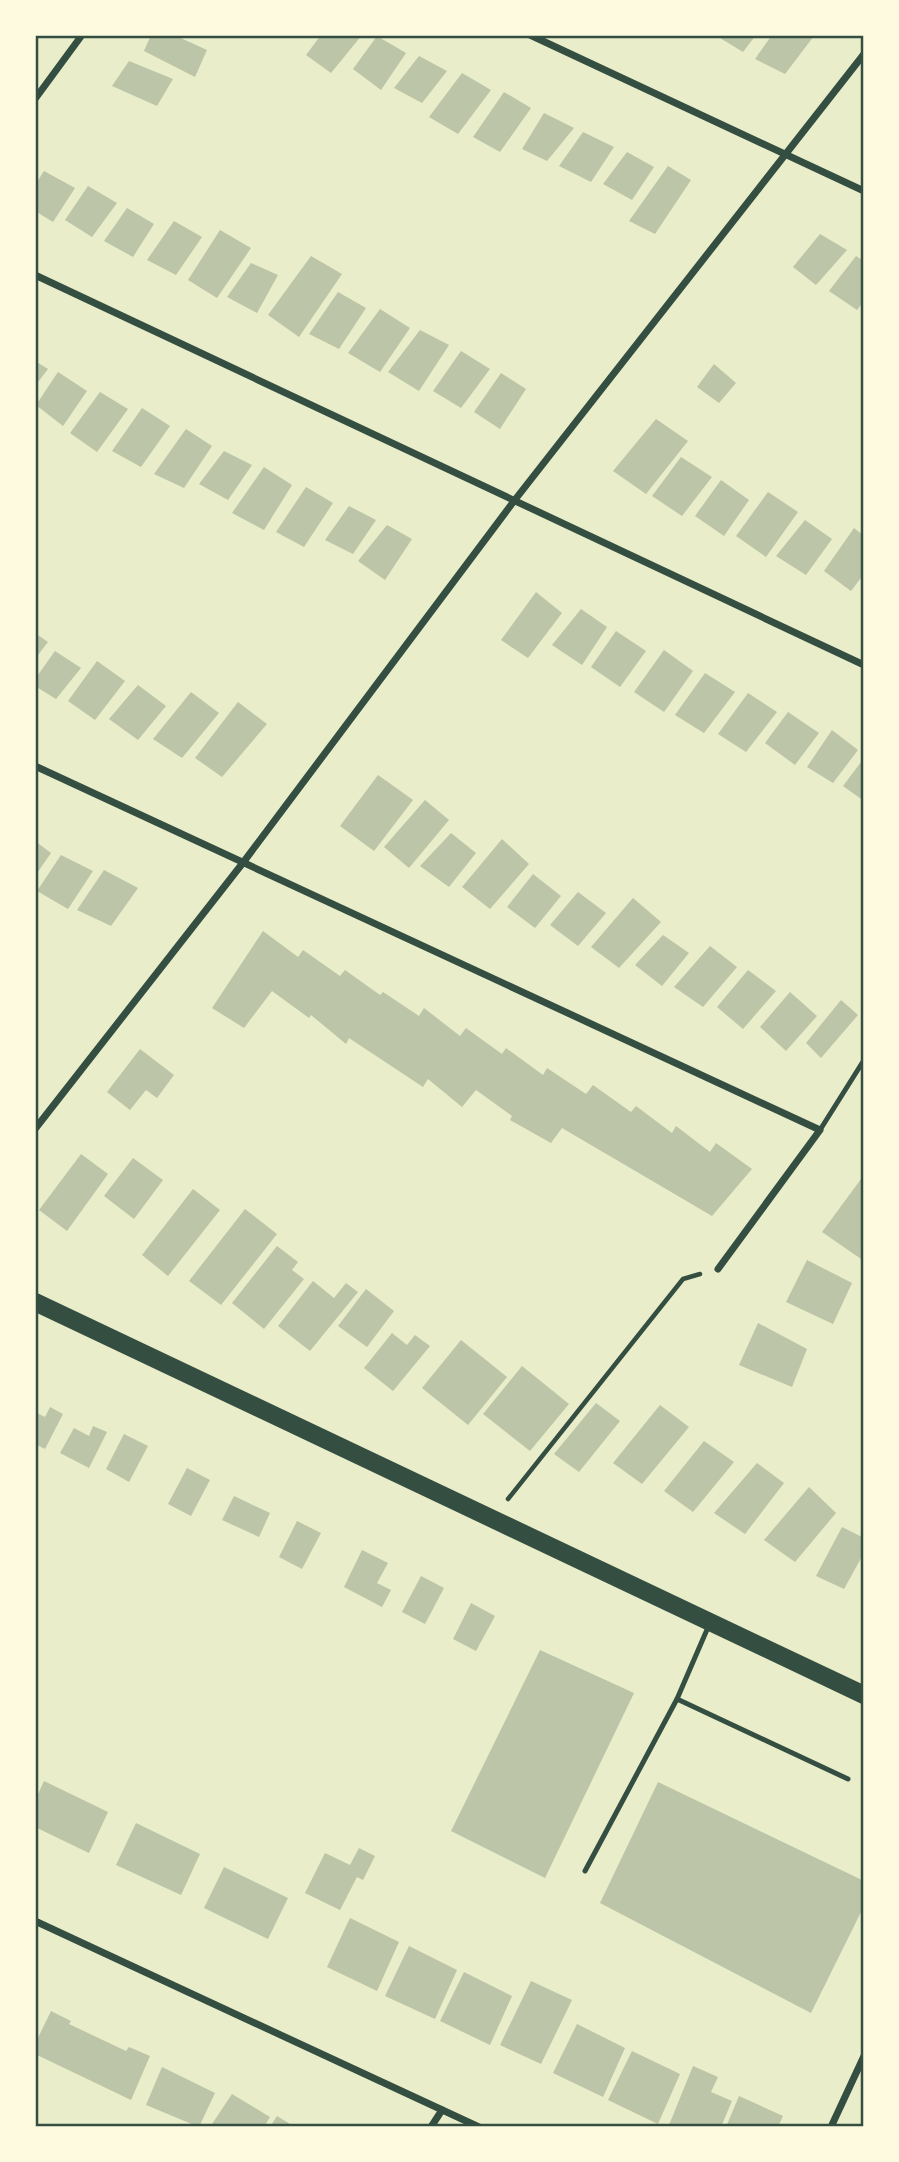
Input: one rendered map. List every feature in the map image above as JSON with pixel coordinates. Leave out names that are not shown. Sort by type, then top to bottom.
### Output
[{"type":"main road","points":[[35,1302],[864,1695]]},
{"type":"street","points":[[35,99],[82,35]]},
{"type":"street","points":[[530,35],[864,191]]},
{"type":"street","points":[[35,1129],[242,864],[514,501],[787,156],[864,54]]},
{"type":"street","points":[[35,275],[864,665]]},
{"type":"street","points":[[35,766],[820,1130],[718,1269]]},
{"type":"street","points":[[35,1921],[479,2127]]},
{"type":"street","points":[[831,2127],[864,2056]]},
{"type":"street","points":[[431,2127],[442,2110]]},
{"type":"lane","points":[[820,1130],[864,1060]]},
{"type":"lane","points":[[585,1871],[677,1699],[710,1622]]},
{"type":"lane","points":[[677,1699],[848,1780]]},
{"type":"path","points":[[492,1519],[683,1279],[718,1269]]},
{"type":"building","points":[[151,35],[174,35],[207,50],[195,77],[144,51]]},
{"type":"building","points":[[321,35],[362,35],[331,73],[306,55]]},
{"type":"building","points":[[715,35],[756,35],[743,52]]},
{"type":"building","points":[[772,35],[814,36],[785,74],[755,59]]},
{"type":"building","points":[[377,36],[406,53],[381,90],[353,69]]},
{"type":"building","points":[[419,56],[447,71],[422,103],[394,88]]},
{"type":"building","points":[[129,61],[173,79],[157,106],[112,86]]},
{"type":"building","points":[[462,73],[491,90],[458,134],[429,117]]},
{"type":"building","points":[[504,92],[531,108],[500,152],[473,137]]},
{"type":"building","points":[[544,113],[574,128],[547,161],[522,149]]},
{"type":"building","points":[[583,132],[614,147],[591,182],[559,166]]},
{"type":"building","points":[[627,152],[654,167],[632,200],[603,184]]},
{"type":"building","points":[[668,166],[691,180],[655,234],[629,221]]},
{"type":"building","points":[[44,171],[75,188],[53,222],[35,211],[35,185]]},
{"type":"building","points":[[88,186],[117,203],[92,237],[65,220]]},
{"type":"building","points":[[127,208],[154,224],[133,257],[104,241]]},
{"type":"building","points":[[174,221],[202,237],[176,275],[147,260]]},
{"type":"building","points":[[220,230],[251,248],[217,298],[188,280]]},
{"type":"building","points":[[820,234],[847,250],[816,285],[793,267]]},
{"type":"building","points":[[311,256],[342,274],[299,337],[268,315]]},
{"type":"building","points":[[856,256],[864,261],[864,301],[857,310],[829,291]]},
{"type":"building","points":[[251,263],[278,275],[257,313],[227,297]]},
{"type":"building","points":[[338,292],[366,308],[339,349],[309,334]]},
{"type":"building","points":[[380,309],[410,328],[380,372],[348,353]]},
{"type":"building","points":[[420,330],[449,345],[419,391],[388,372]]},
{"type":"building","points":[[461,351],[490,369],[461,408],[433,391]]},
{"type":"building","points":[[35,361],[48,369],[35,386]]},
{"type":"building","points":[[714,364],[736,383],[719,403],[697,387]]},
{"type":"building","points":[[58,372],[87,391],[63,426],[36,405]]},
{"type":"building","points":[[501,373],[526,389],[500,429],[474,412]]},
{"type":"building","points":[[100,392],[128,409],[97,452],[70,433]]},
{"type":"building","points":[[142,408],[170,426],[141,467],[112,451]]},
{"type":"building","points":[[656,419],[688,441],[646,494],[613,471]]},
{"type":"building","points":[[186,429],[212,446],[184,488],[154,474]]},
{"type":"building","points":[[224,451],[252,465],[228,500],[199,484]]},
{"type":"building","points":[[681,457],[712,477],[682,516],[652,496]]},
{"type":"building","points":[[264,467],[292,485],[264,530],[232,513]]},
{"type":"building","points":[[721,480],[749,500],[724,536],[695,516]]},
{"type":"building","points":[[306,487],[333,503],[304,547],[276,532]]},
{"type":"building","points":[[768,492],[798,512],[766,557],[736,536]]},
{"type":"building","points":[[349,506],[376,520],[353,554],[325,540]]},
{"type":"building","points":[[805,520],[832,539],[806,575],[776,556]]},
{"type":"building","points":[[387,525],[412,539],[385,580],[358,561]]},
{"type":"building","points":[[854,528],[864,536],[864,574],[851,591],[824,571]]},
{"type":"building","points":[[536,592],[562,613],[528,658],[501,640]]},
{"type":"building","points":[[581,609],[607,627],[582,665],[552,645]]},
{"type":"building","points":[[616,631],[646,651],[620,687],[591,667]]},
{"type":"building","points":[[35,633],[48,642],[35,659]]},
{"type":"building","points":[[664,650],[693,671],[664,712],[634,692]]},
{"type":"building","points":[[55,651],[81,668],[56,699],[35,686],[35,679]]},
{"type":"building","points":[[97,661],[125,681],[95,720],[68,701]]},
{"type":"building","points":[[705,673],[735,692],[704,733],[675,715]]},
{"type":"building","points":[[138,685],[166,706],[138,740],[109,719]]},
{"type":"building","points":[[191,692],[219,713],[182,758],[153,739]]},
{"type":"building","points":[[748,693],[777,712],[746,752],[718,734]]},
{"type":"building","points":[[238,702],[267,724],[222,777],[195,758]]},
{"type":"building","points":[[788,712],[819,733],[795,765],[765,743]]},
{"type":"building","points":[[832,730],[858,750],[833,783],[807,767]]},
{"type":"building","points":[[864,758],[864,801],[843,786]]},
{"type":"building","points":[[378,775],[413,800],[374,851],[340,826]]},
{"type":"building","points":[[425,800],[449,820],[409,868],[384,847]]},
{"type":"building","points":[[451,833],[476,853],[449,887],[420,866]]},
{"type":"building","points":[[502,839],[529,864],[490,909],[462,887]]},
{"type":"building","points":[[35,841],[51,853],[35,876]]},
{"type":"building","points":[[61,855],[93,871],[68,909],[37,891]]},
{"type":"building","points":[[104,870],[138,888],[111,926],[77,910]]},
{"type":"building","points":[[533,874],[561,896],[535,928],[507,907]]},
{"type":"building","points":[[578,892],[606,913],[578,946],[550,925]]},
{"type":"building","points":[[633,898],[661,922],[619,968],[591,947]]},
{"type":"building","points":[[263,931],[298,957],[303,950],[340,976],[345,970],[380,995],[383,992],[419,1016],[424,1008],[460,1036],[466,1028],[502,1054],[506,1048],[543,1075],[547,1068],[586,1094],[593,1085],[631,1112],[636,1106],[672,1133],[676,1126],[710,1152],[716,1143],[752,1169],[712,1216],[562,1128],[551,1143],[510,1120],[512,1116],[476,1090],[462,1107],[428,1079],[423,1087],[349,1038],[346,1044],[311,1015],[309,1018],[272,991],[244,1028],[212,1008]]},
{"type":"building","points":[[663,935],[689,953],[662,986],[635,965]]},
{"type":"building","points":[[710,946],[737,967],[703,1007],[674,987]]},
{"type":"building","points":[[748,970],[776,991],[743,1029],[717,1007]]},
{"type":"building","points":[[790,992],[817,1016],[786,1051],[760,1027]]},
{"type":"building","points":[[841,1000],[858,1015],[821,1058],[806,1043]]},
{"type":"building","points":[[140,1049],[174,1075],[157,1098],[146,1090],[130,1110],[107,1092]]},
{"type":"building","points":[[81,1154],[108,1174],[67,1231],[39,1210]]},
{"type":"building","points":[[133,1158],[163,1180],[134,1219],[104,1196]]},
{"type":"building","points":[[864,1175],[864,1261],[822,1232]]},
{"type":"building","points":[[193,1189],[220,1210],[168,1276],[142,1255]]},
{"type":"building","points":[[245,1209],[277,1234],[221,1305],[189,1281]]},
{"type":"building","points":[[277,1246],[298,1262],[292,1270],[304,1279],[264,1329],[232,1303]]},
{"type":"building","points":[[807,1260],[852,1283],[833,1324],[786,1302]]},
{"type":"building","points":[[313,1281],[334,1298],[346,1283],[358,1292],[310,1351],[278,1326]]},
{"type":"building","points":[[366,1289],[394,1311],[367,1347],[338,1326]]},
{"type":"building","points":[[758,1323],[807,1349],[792,1387],[739,1365]]},
{"type":"building","points":[[392,1333],[407,1345],[415,1335],[430,1346],[393,1391],[364,1368]]},
{"type":"building","points":[[461,1340],[507,1377],[468,1425],[422,1388]]},
{"type":"building","points":[[522,1366],[569,1404],[530,1451],[483,1414]]},
{"type":"building","points":[[596,1403],[620,1421],[579,1472],[554,1454]]},
{"type":"building","points":[[660,1405],[689,1427],[642,1484],[613,1463]]},
{"type":"building","points":[[50,1407],[63,1414],[45,1449],[35,1444],[35,1412],[45,1417]]},
{"type":"building","points":[[93,1426],[107,1432],[89,1468],[60,1453],[74,1428],[89,1436]]},
{"type":"building","points":[[124,1434],[148,1446],[129,1482],[106,1469]]},
{"type":"building","points":[[704,1441],[734,1462],[693,1512],[664,1491]]},
{"type":"building","points":[[757,1463],[784,1483],[745,1534],[714,1513]]},
{"type":"building","points":[[187,1468],[210,1480],[191,1516],[168,1504]]},
{"type":"building","points":[[809,1487],[836,1513],[795,1562],[764,1540]]},
{"type":"building","points":[[234,1496],[270,1513],[259,1537],[222,1520]]},
{"type":"building","points":[[297,1521],[321,1533],[302,1569],[279,1557]]},
{"type":"building","points":[[842,1527],[864,1538],[864,1553],[844,1589],[816,1576]]},
{"type":"building","points":[[362,1550],[388,1563],[377,1583],[391,1590],[382,1607],[344,1587]]},
{"type":"building","points":[[421,1576],[444,1588],[425,1624],[402,1612]]},
{"type":"building","points":[[471,1603],[495,1616],[476,1651],[453,1639]]},
{"type":"building","points":[[540,1650],[634,1693],[545,1878],[451,1831]]},
{"type":"building","points":[[44,1781],[108,1812],[89,1853],[35,1827],[35,1801]]},
{"type":"building","points":[[658,1782],[864,1881],[864,1906],[811,2013],[600,1903]]},
{"type":"building","points":[[136,1823],[200,1854],[181,1895],[116,1865]]},
{"type":"building","points":[[359,1848],[375,1856],[363,1880],[357,1877],[340,1910],[305,1893],[325,1853],[350,1865]]},
{"type":"building","points":[[224,1867],[288,1898],[268,1939],[204,1908]]},
{"type":"building","points":[[350,1918],[399,1942],[377,1991],[327,1967]]},
{"type":"building","points":[[409,1946],[457,1970],[435,2019],[385,1996]]},
{"type":"building","points":[[464,1972],[512,1996],[490,2045],[440,2021]]},
{"type":"building","points":[[531,1981],[572,2000],[541,2064],[500,2045]]},
{"type":"building","points":[[51,2011],[71,2021],[69,2024],[126,2051],[129,2047],[150,2056],[131,2100],[35,2054],[35,2044]]},
{"type":"building","points":[[577,2024],[625,2048],[603,2097],[553,2073]]},
{"type":"building","points":[[632,2051],[680,2074],[658,2124],[608,2100]]},
{"type":"building","points":[[693,2066],[718,2077],[711,2092],[732,2101],[721,2127],[669,2125]]},
{"type":"building","points":[[162,2067],[215,2093],[199,2127],[146,2105]]},
{"type":"building","points":[[232,2094],[270,2117],[264,2127],[210,2127]]},
{"type":"building","points":[[739,2096],[783,2116],[778,2127],[726,2127]]},
{"type":"building","points":[[277,2116],[295,2127],[270,2127]]}]
